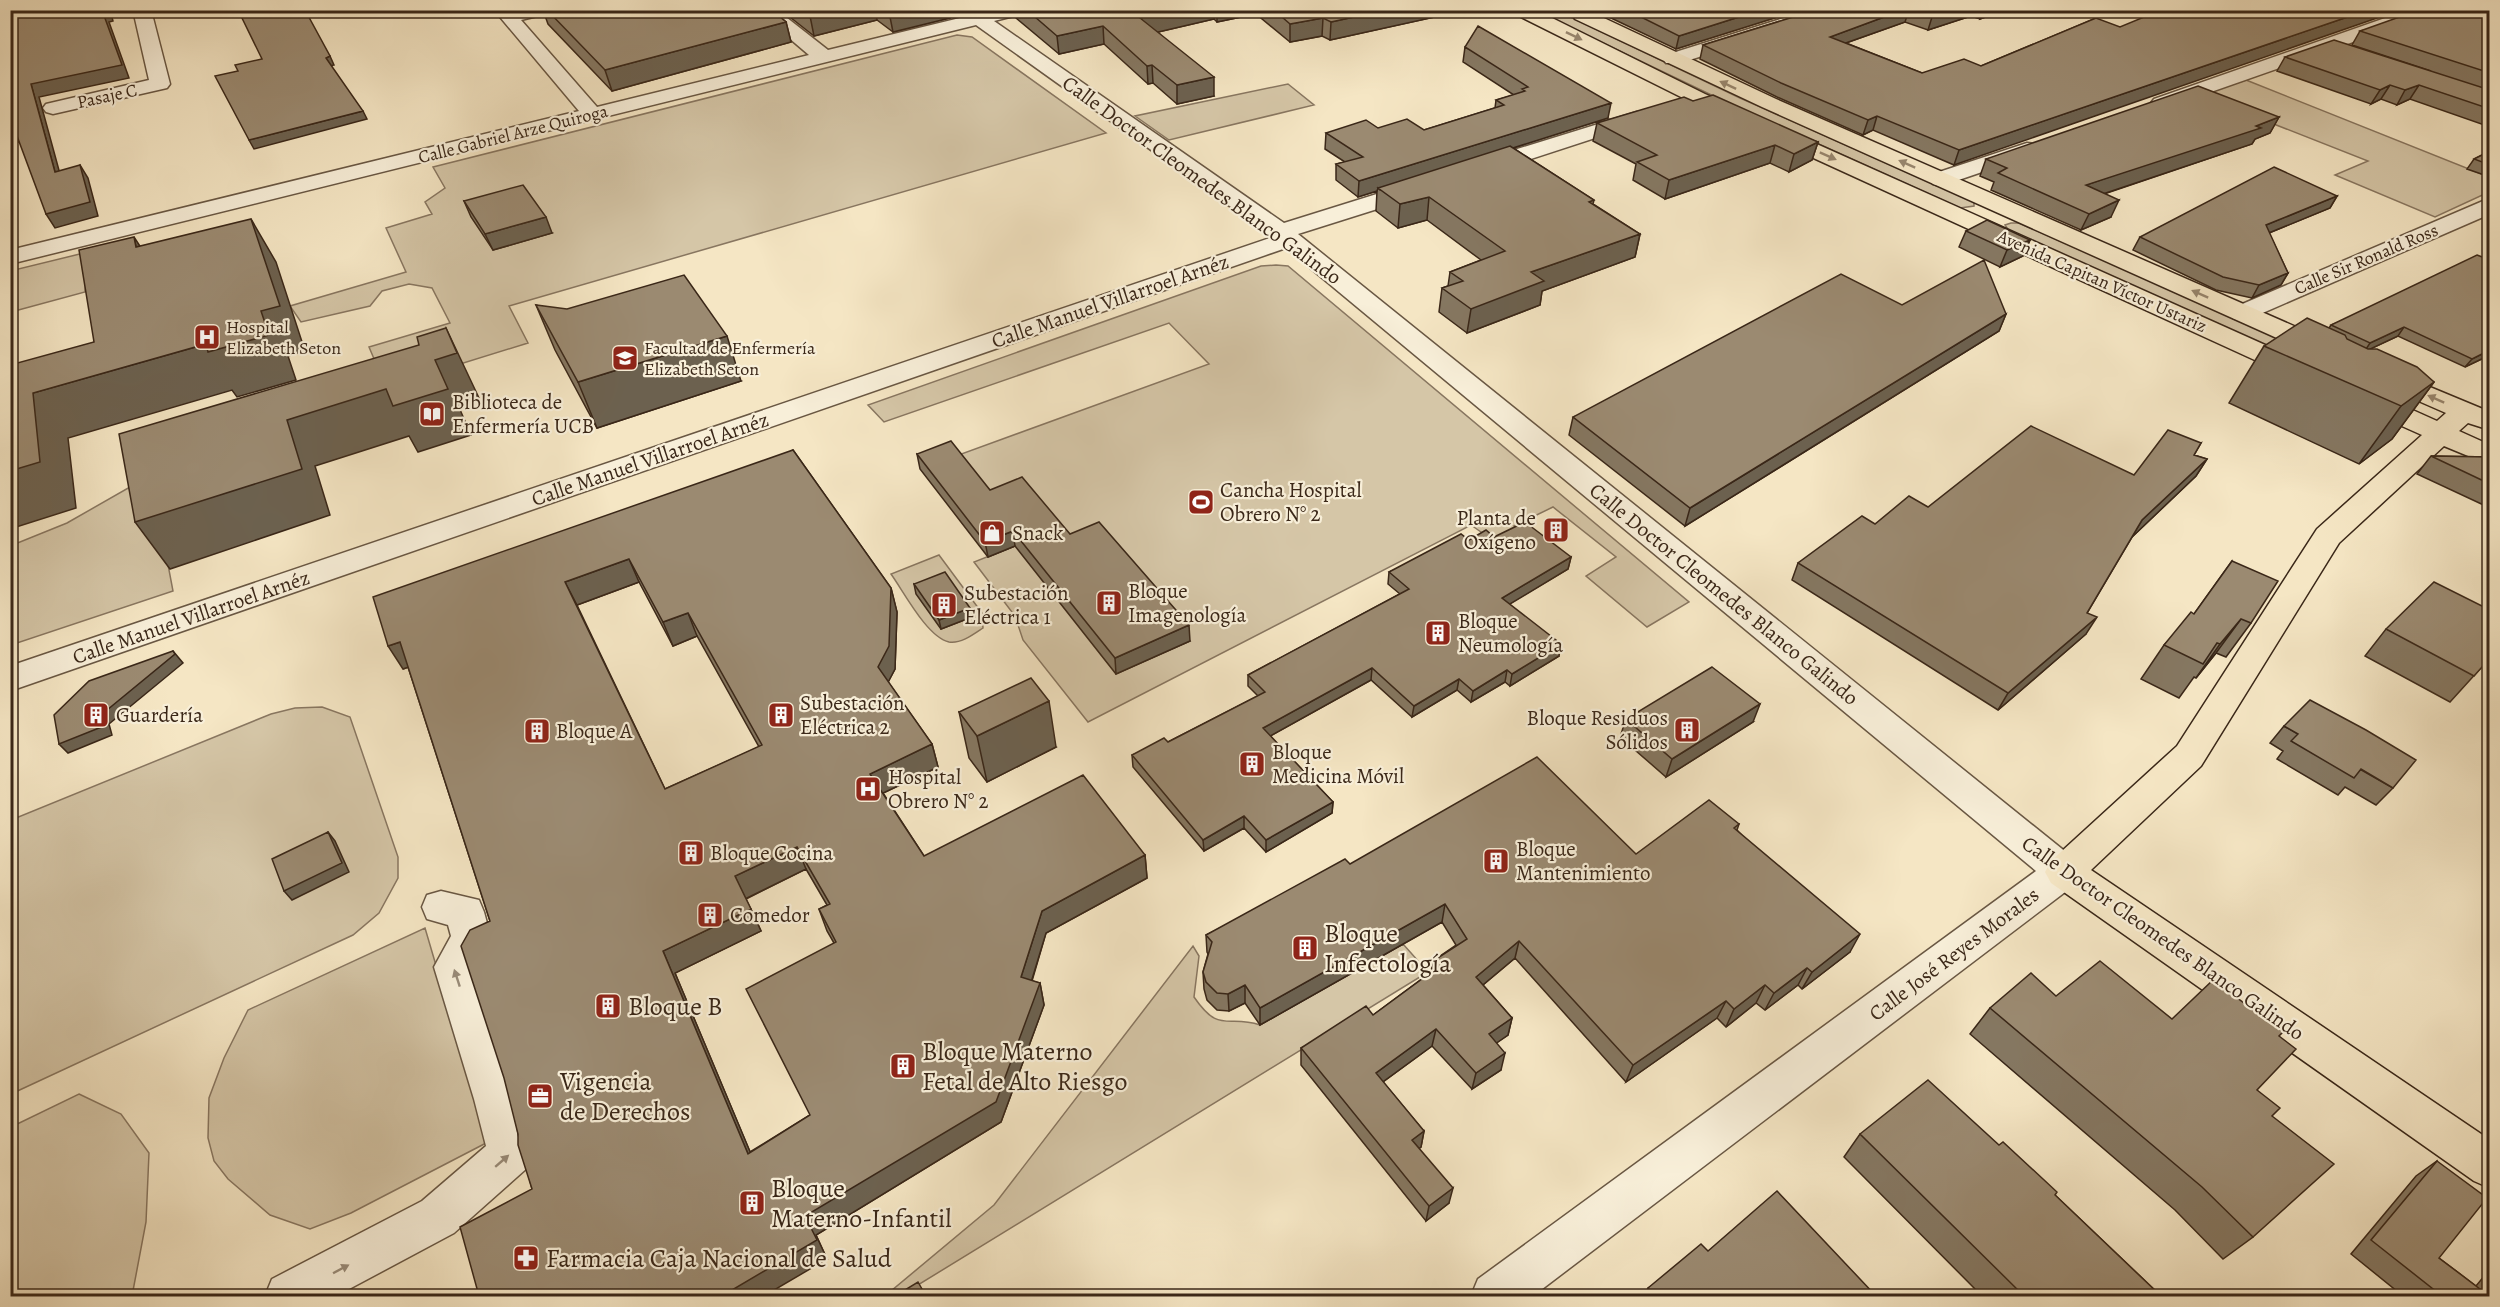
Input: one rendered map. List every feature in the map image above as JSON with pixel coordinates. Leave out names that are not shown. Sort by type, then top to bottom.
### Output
[{"type":"main road","name":"Avenida Capitan Víctor Ustariz","points":[[1521,10],[1698,98],[2490,456]]},
{"type":"main road","name":"Avenida Capitan Víctor Ustariz","points":[[1572,10],[1673,59],[2477,417]]},
{"type":"main road","points":[[1979,225],[2010,210]]},
{"type":"main road","name":"Calle José Reyes Morales","points":[[2064,872],[2189,756],[2328,536],[2440,434],[2477,417]]},
{"type":"main road","name":"Calle Doctor Cleomedes Blanco Galindo","points":[[2064,872],[2490,1166]]},
{"type":"street","name":"Pasaje C","points":[[53,108],[160,84],[142,10]]},
{"type":"street","points":[[540,10],[509,17],[592,114]]},
{"type":"street","points":[[765,10],[824,57]]},
{"type":"street","name":"Calle Gabriel Arze Quiroga","points":[[10,257],[824,57],[973,15],[1016,10]]},
{"type":"street","points":[[1673,59],[1830,10]]},
{"type":"street","points":[[2140,110],[2427,10]]},
{"type":"street","name":"Calle Doctor Cleomedes Blanco Galindo","points":[[973,15],[1286,236],[2064,872]]},
{"type":"street","points":[[2329,46],[2361,56]]},
{"type":"street","points":[[1462,174],[1698,98]]},
{"type":"street","points":[[1941,179],[2040,145]]},
{"type":"street","name":"Calle Manuel Villarroel Arnéz","points":[[10,679],[1439,181]]},
{"type":"street","name":"Calle Sir Ronald Ross","points":[[2242,313],[2490,205]]},
{"type":"street","points":[[2460,219],[2490,230]]},
{"type":"street","name":"Calle José Reyes Morales","points":[[1495,1296],[2064,872]]},
{"type":"street","points":[[289,1296],[438,1217],[510,1154],[499,1108],[454,967],[471,938],[465,912],[441,907]]},
{"type":"shaded area","points":[[1536,11],[1558,11],[1740,98],[1974,202],[1974,206],[1960,208],[1726,102]]},
{"type":"shaded area","points":[[957,35],[972,37],[1106,133],[509,306],[528,343],[386,387],[369,347],[450,323],[432,288],[409,284],[382,291],[370,306],[301,322],[290,306],[406,272],[386,228],[432,214],[425,202],[445,188],[433,167]]},
{"type":"shaded area","points":[[2246,80],[2489,177],[2489,192],[2435,217],[2335,175],[2368,161],[2200,95]]},
{"type":"shaded area","points":[[1288,84],[1314,105],[1169,140],[1135,116]]},
{"type":"shaded area","points":[[2019,223],[2402,392],[2389,402],[2009,231],[2005,225]]},
{"type":"shaded area","points":[[88,252],[85,292],[11,312],[10,271]]},
{"type":"shaded area","points":[[1261,266],[1288,266],[1689,602],[1647,627],[1586,576],[1616,557],[1553,507],[1514,526],[1522,533],[1498,544],[1471,525],[1088,722],[1023,640],[1015,616],[974,562],[1022,543],[953,457],[1209,364],[1169,323],[884,422],[868,405]]},
{"type":"shaded area","points":[[151,475],[173,591],[11,645],[10,546],[67,523]]},
{"type":"shaded area","points":[[939,555],[982,613],[983,628],[958,642],[949,642],[932,632],[891,574]]},
{"type":"shaded area","points":[[322,707],[350,717],[398,857],[398,878],[379,913],[353,935],[11,1094],[11,820],[271,714],[295,708]]},
{"type":"shaded area","points":[[425,928],[488,1142],[351,1213],[310,1229],[270,1215],[228,1179],[214,1161],[208,1138],[209,1098],[224,1058],[248,1010]]},
{"type":"shaded area","points":[[1403,944],[1428,972],[900,1296],[885,1296],[994,1205],[1193,946],[1199,956],[1194,997],[1203,1009],[1218,1020],[1260,1025]]},
{"type":"shaded area","points":[[79,1094],[121,1114],[149,1153],[146,1222],[132,1296],[11,1296],[11,1127]]},
{"type":"building","points":[[16,10],[102,10],[122,65],[31,84],[55,172],[80,165],[90,202],[46,214],[14,128],[10,129],[10,12]]},
{"type":"building","points":[[257,10],[305,10],[330,56],[326,58],[363,111],[249,140],[215,76],[238,71],[235,65],[262,59],[241,16],[258,12]]},
{"type":"building","points":[[547,10],[772,10],[786,22],[605,70]]},
{"type":"building","points":[[803,10],[831,10],[810,16]]},
{"type":"building","points":[[1027,10],[1174,10],[1140,18],[1214,77],[1177,85],[1152,65],[1147,66],[1103,26],[1057,36]]},
{"type":"building","points":[[1274,10],[1386,10],[1331,22],[1323,18],[1290,24]]},
{"type":"building","points":[[1627,10],[1761,10],[1679,36]]},
{"type":"building","points":[[1816,10],[1903,10],[1830,37],[1922,73],[1964,59],[1981,66],[2096,18],[2120,27],[2161,10],[2368,10],[1959,150],[1877,116],[1868,120],[1781,83],[1703,45]]},
{"type":"building","points":[[1916,10],[1951,10],[1932,17]]},
{"type":"building","points":[[2419,10],[2490,10],[2490,73],[2360,31]]},
{"type":"building","points":[[1478,26],[1611,103],[1359,181],[1336,164],[1363,157],[1326,133],[1366,120],[1378,128],[1407,119],[1424,130],[1504,105],[1496,100],[1525,91],[1522,89],[1528,87],[1465,47]]},
{"type":"building","points":[[2334,40],[2490,90],[2490,109],[2419,85],[2405,90],[2390,85],[2380,90],[2285,57]]},
{"type":"building","points":[[2198,86],[2279,117],[2256,126],[2261,128],[2086,185],[2119,200],[2089,214],[1998,173],[2007,168],[1986,159]]},
{"type":"building","points":[[1713,95],[1818,142],[1794,154],[1775,145],[1669,180],[1637,162],[1657,155],[1597,123],[1684,97],[1693,101]]},
{"type":"building","points":[[1510,146],[1594,200],[1589,202],[1640,234],[1531,272],[1544,281],[1471,309],[1442,288],[1463,281],[1450,272],[1505,251],[1429,197],[1400,204],[1378,188]]},
{"type":"building","points":[[2490,151],[2490,165],[2474,159]]},
{"type":"building","points":[[2274,167],[2337,196],[2266,225],[2288,273],[2259,285],[2223,277],[2140,237]]},
{"type":"building","points":[[523,185],[546,217],[485,234],[464,201]]},
{"type":"building","points":[[251,219],[280,306],[261,311],[269,335],[208,352],[206,344],[33,393],[40,462],[10,471],[10,365],[94,342],[79,250],[134,237],[136,247]]},
{"type":"building","points":[[1987,220],[2030,240],[2007,250],[1966,231]]},
{"type":"building","points":[[2477,255],[2490,260],[2490,350],[2472,359],[2404,327],[2370,343],[2331,325]]},
{"type":"building","points":[[1984,260],[2006,314],[1690,508],[1573,417],[1841,274],[1902,305]]},
{"type":"building","points":[[684,275],[727,336],[578,382],[536,305],[567,309]]},
{"type":"building","points":[[2307,318],[2345,335],[2347,339],[2368,349],[2377,349],[2417,367],[2434,382],[2401,406],[2264,346]]},
{"type":"building","points":[[446,328],[457,353],[435,360],[448,389],[393,406],[386,389],[287,420],[302,469],[135,522],[119,434],[419,345],[417,337]]},
{"type":"building","points":[[2031,426],[2134,475],[2168,430],[2201,443],[2194,455],[2207,459],[2142,520],[2087,613],[2097,617],[2008,693],[1798,563],[1862,516],[1875,524],[1909,496],[1928,507]]},
{"type":"building","points":[[951,441],[990,490],[1022,477],[1070,534],[1099,522],[1189,625],[1115,658],[1013,531],[985,542],[917,454]]},
{"type":"building","points":[[793,450],[891,588],[889,646],[878,667],[932,744],[870,774],[924,856],[1083,775],[1145,855],[1042,911],[1021,977],[1040,983],[996,1102],[805,1216],[817,1240],[722,1296],[479,1296],[460,1227],[532,1189],[518,1145],[518,1134],[504,1078],[461,946],[470,930],[490,921],[400,642],[388,646],[373,597]],"holes":[[[629,559],[663,622],[688,613],[762,745],[665,789],[565,582]],[[797,847],[830,904],[819,909],[836,942],[746,989],[810,1115],[748,1154],[663,951],[751,909],[735,876]]]},
{"type":"building","points":[[2431,456],[2490,457],[2490,484]]},
{"type":"building","points":[[1525,522],[1571,557],[1502,598],[1561,644],[1512,674],[1507,670],[1473,691],[1459,679],[1414,706],[1372,668],[1263,728],[1333,802],[1266,840],[1244,816],[1203,840],[1132,755],[1164,738],[1168,742],[1265,692],[1248,675],[1409,589],[1389,572],[1461,534],[1469,540],[1486,530],[1494,537]]},
{"type":"building","points":[[2232,561],[2278,581],[2251,623],[2241,619],[2220,644],[2217,643],[2203,664],[2164,645],[2191,612],[2194,614]]},
{"type":"building","name":"Subestación Eléctrica 1","points":[[945,572],[970,608],[939,620],[914,584]]},
{"type":"building","points":[[2434,582],[2490,610],[2490,658],[2474,676],[2386,629]]},
{"type":"building","points":[[173,651],[175,654],[101,715],[104,726],[59,744],[54,715],[89,681]]},
{"type":"building","name":"Bloque Residuos Sólidos","points":[[1712,667],[1760,704],[1672,759],[1626,719]]},
{"type":"building","points":[[1031,678],[1049,701],[977,736],[959,712]]},
{"type":"building","points":[[2310,700],[2416,760],[2393,788],[2361,769],[2354,778],[2291,741],[2298,734],[2284,726]]},
{"type":"building","points":[[1537,757],[1636,854],[1709,800],[1739,824],[1734,828],[1860,934],[1812,972],[1807,968],[1774,993],[1765,985],[1734,1009],[1726,1001],[1633,1065],[1519,941],[1476,977],[1512,1018],[1489,1034],[1505,1053],[1476,1073],[1436,1029],[1376,1073],[1424,1131],[1412,1140],[1453,1188],[1429,1206],[1301,1048],[1366,1006],[1373,1015],[1438,967],[1433,961],[1467,939],[1445,904],[1260,1008],[1245,985],[1228,994],[1217,993],[1206,982],[1203,972],[1212,942],[1206,935],[1345,859],[1350,864]]},
{"type":"building","points":[[328,832],[342,863],[284,891],[272,859]]},
{"type":"building","points":[[2100,961],[2172,1019],[2213,980],[2283,1032],[2279,1036],[2296,1049],[2257,1090],[2280,1108],[2272,1116],[2334,1164],[2253,1237],[2202,1187],[1990,1008],[2031,973],[2056,996]]},
{"type":"building","points":[[1928,1080],[1999,1145],[2003,1142],[2057,1192],[2055,1195],[2161,1296],[2024,1296],[1860,1134]]},
{"type":"building","points":[[2437,1161],[2487,1198],[2439,1258],[2484,1292],[2490,1286],[2490,1296],[2442,1296],[2371,1240]]},
{"type":"building","points":[[1777,1191],[1876,1296],[1655,1296],[1648,1288],[1701,1244],[1708,1251]]},
{"type":"building","points":[[918,1282],[926,1296],[895,1296]]},
{"type":"place","name":"Hospital Elizabeth Seton","points":[[207,337]]},
{"type":"place","name":"Facultad de Enfermería Elizabeth Seton","points":[[625,358]]},
{"type":"place","name":"Biblioteca de Enfermería UCB","points":[[432,414]]},
{"type":"place","name":"Cancha Hospital Obrero N° 2","points":[[1201,502]]},
{"type":"place","name":"Planta de Oxígeno","points":[[1556,530]]},
{"type":"place","name":"Snack","points":[[992,533]]},
{"type":"place","name":"Bloque Imagenología","points":[[1109,603]]},
{"type":"place","name":"Subestación Eléctrica 1","points":[[944,605]]},
{"type":"place","name":"Bloque Neumología","points":[[1438,633]]},
{"type":"place","name":"Guardería","points":[[96,715]]},
{"type":"place","name":"Subestación Eléctrica 2","points":[[781,715]]},
{"type":"place","name":"Bloque Residuos Sólidos","points":[[1687,730]]},
{"type":"place","name":"Bloque A","points":[[537,731]]},
{"type":"place","name":"Bloque Medicina Móvil","points":[[1252,764]]},
{"type":"place","name":"Hospital Obrero N° 2","points":[[868,789]]},
{"type":"place","name":"Bloque Cocina","points":[[691,853]]},
{"type":"place","name":"Bloque Mantenimiento","points":[[1496,861]]},
{"type":"place","name":"Comedor","points":[[710,915]]},
{"type":"place","name":"Bloque Infectología","points":[[1305,948]]},
{"type":"place","name":"Bloque B","points":[[608,1006]]},
{"type":"place","name":"Bloque Materno Fetal de Alto Riesgo","points":[[903,1066]]},
{"type":"place","name":"Vigencia de Derechos","points":[[540,1096]]},
{"type":"place","name":"Bloque Materno-Infantil","points":[[752,1203]]},
{"type":"place","name":"Farmacia Caja Nacional de Salud","points":[[526,1258]]}]
